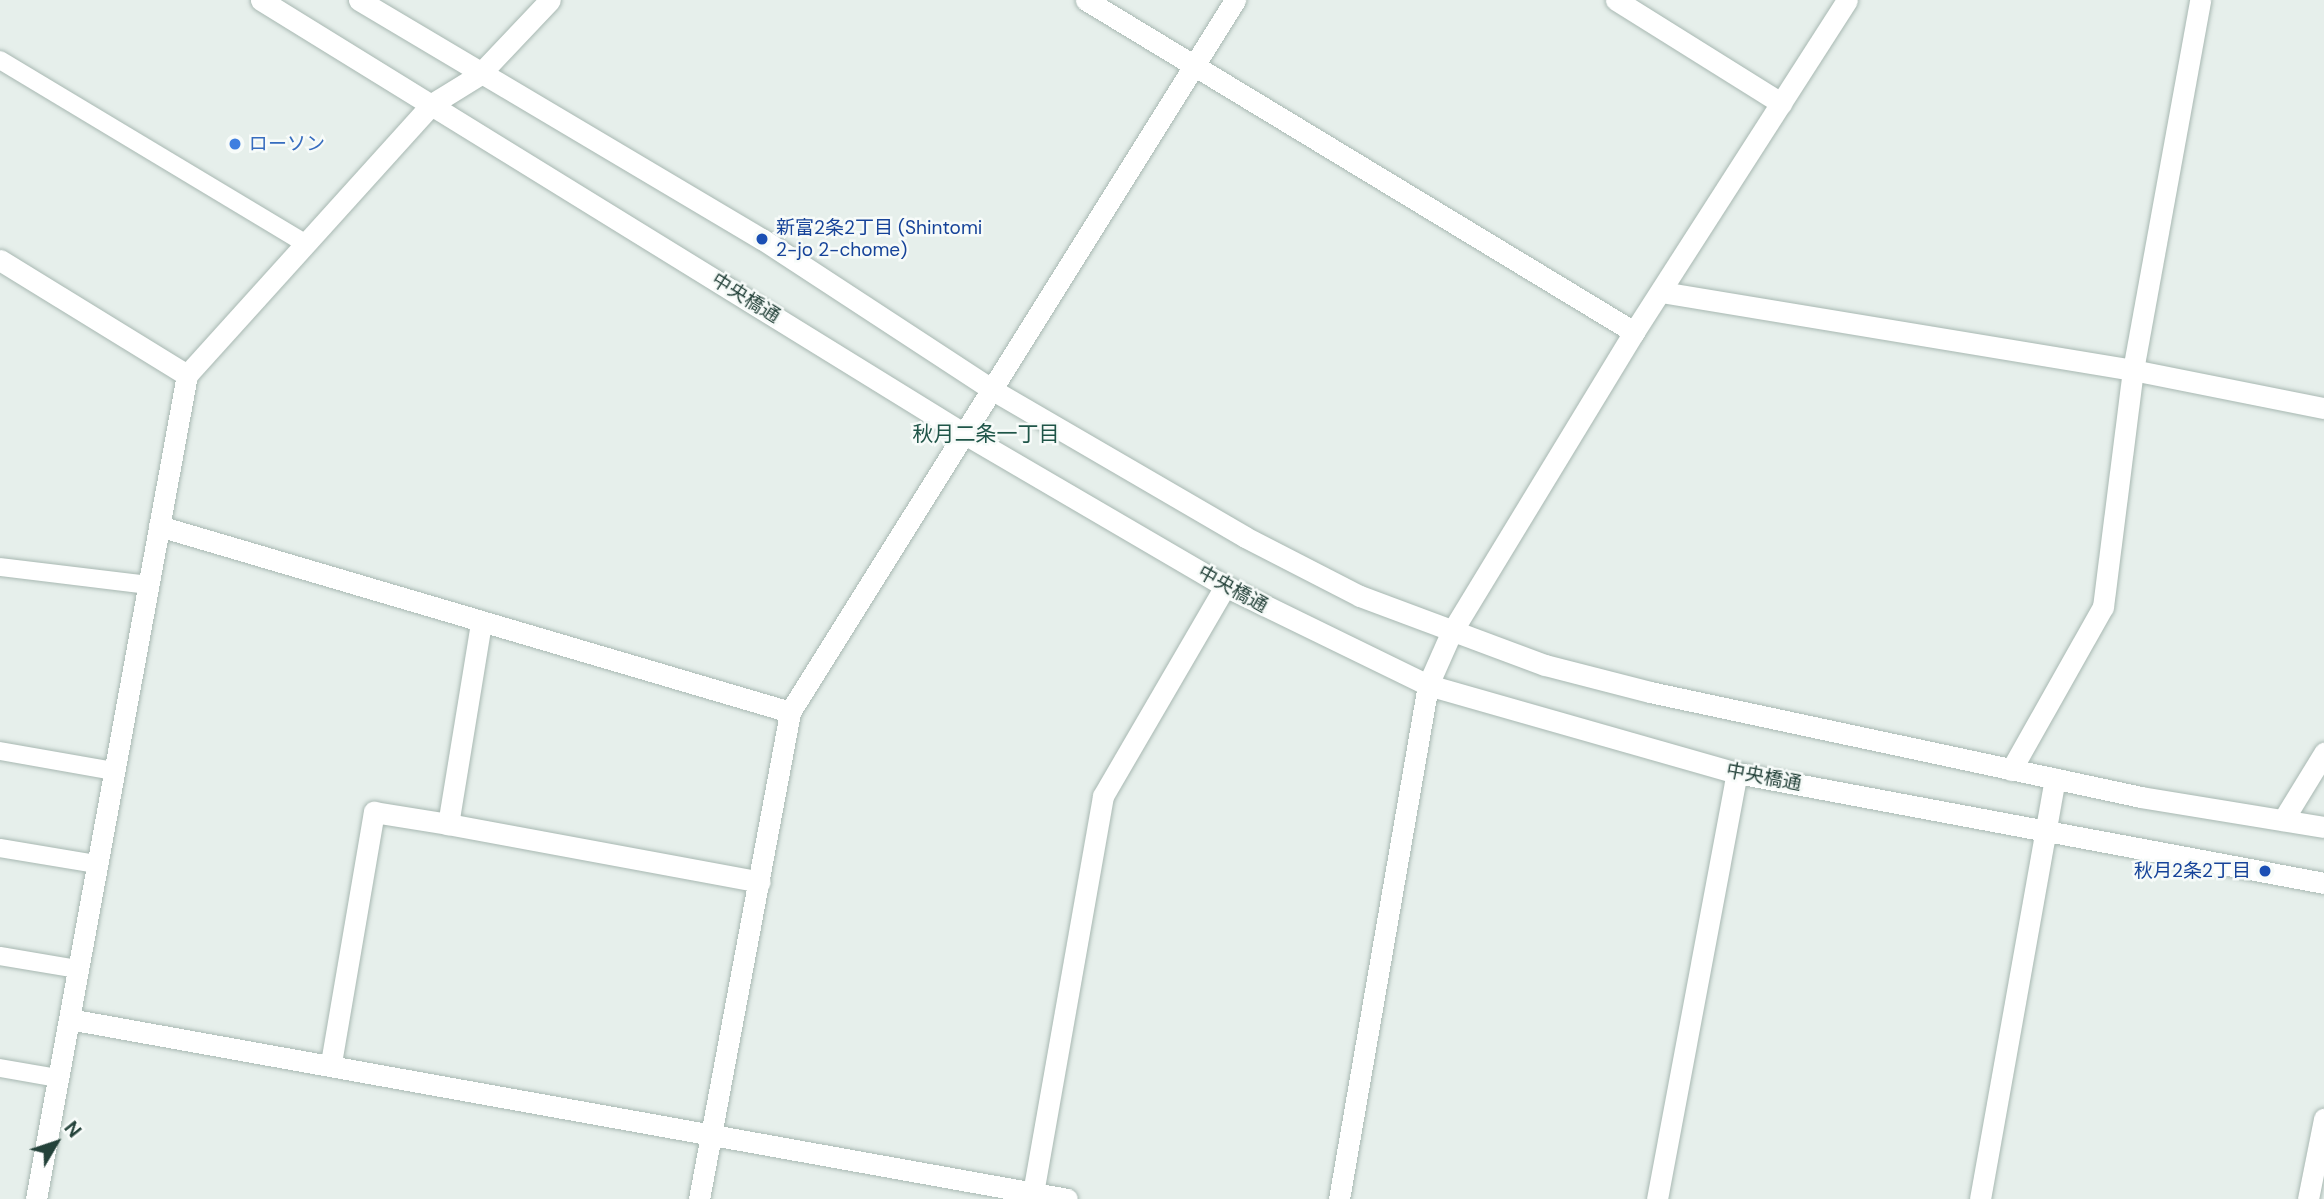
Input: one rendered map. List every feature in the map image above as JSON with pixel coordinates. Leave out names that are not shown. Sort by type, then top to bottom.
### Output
[{"type":"street","name":"中央橋通","points":[[261,0],[963,433],[1225,586],[1428,685],[1737,773],[2324,883]]},
{"type":"street","points":[[359,0],[479,75],[762,239],[991,388],[1245,537],[1360,596],[1451,633],[1545,665],[1650,692],[2055,779],[2324,827]]},
{"type":"street","points":[[36,1199],[187,375],[432,104],[479,75],[550,0]]},
{"type":"street","points":[[1086,0],[1634,332]]},
{"type":"street","points":[[699,1199],[790,712],[1235,0]]},
{"type":"street","points":[[1616,0],[1781,103]]},
{"type":"street","points":[[1339,1199],[1428,685],[1451,633],[1634,332],[1847,0]]},
{"type":"street","points":[[2011,770],[2103,607],[2133,370],[2200,0]]},
{"type":"street","points":[[0,260],[187,375]]},
{"type":"street","points":[[1662,292],[2133,370],[2324,408]]},
{"type":"street","points":[[159,526],[790,712]]},
{"type":"street","points":[[1033,1193],[1103,796],[1225,586]]},
{"type":"street","points":[[447,824],[481,623]]},
{"type":"street","points":[[2283,820],[2324,753]]},
{"type":"street","points":[[1657,1199],[1737,773]]},
{"type":"street","points":[[1980,1199],[2048,831],[2055,779]]},
{"type":"street","points":[[331,1063],[374,812],[760,882]]},
{"type":"street","points":[[69,1018],[331,1063],[1066,1199]]},
{"type":"street","points":[[2308,1199],[2324,1119]]},
{"type":"lane","points":[[0,60],[305,243]]},
{"type":"lane","points":[[0,567],[148,585]]},
{"type":"lane","points":[[0,751],[114,771]]},
{"type":"lane","points":[[0,848],[97,864]]},
{"type":"lane","points":[[0,956],[78,969]]},
{"type":"lane","points":[[0,1068],[58,1078]]},
{"type":"place","name":"ローソン","points":[[235,144]]},
{"type":"place","name":"新富2条2丁目 (Shintomi 2-jo 2-chome)","points":[[762,239]]},
{"type":"place","name":"秋月2条2丁目","points":[[2265,871]]},
{"type":"district","name":"秋月二条一丁目","points":[[986,434]]}]
